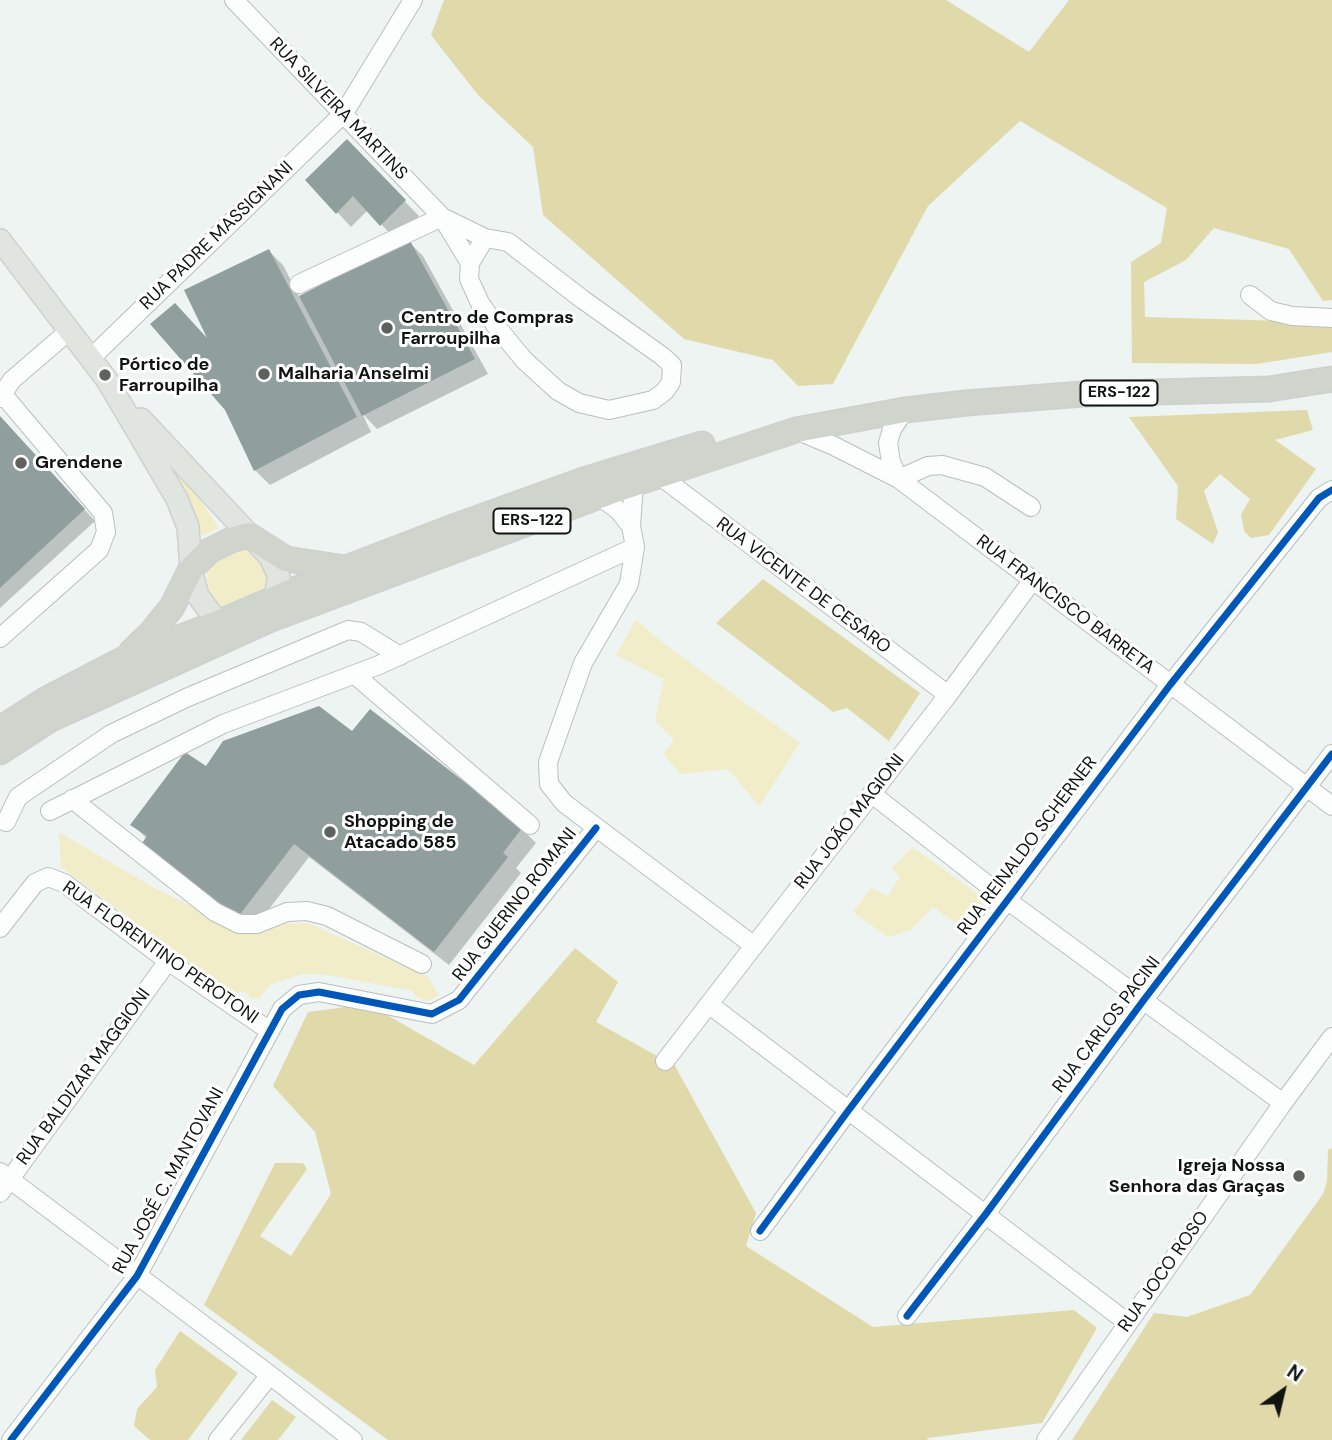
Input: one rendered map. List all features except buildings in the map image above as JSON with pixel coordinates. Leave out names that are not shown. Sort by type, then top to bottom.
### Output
[{"type":"highway","name":"ERS-122","points":[[0,752],[51,719],[227,629],[272,609],[634,483],[796,430],[905,410],[1083,394],[1269,389],[1332,379]]},
{"type":"highway","name":"ERS-122","points":[[272,609],[346,568],[453,527],[648,460],[763,430],[796,430]]},
{"type":"highway","points":[[124,659],[151,633],[172,607],[191,569],[209,551],[231,540],[244,524],[286,559],[346,568]]},
{"type":"highway","name":"ERS-122","points":[[0,729],[45,700],[124,659],[227,629]]},
{"type":"main road","points":[[0,240],[107,380],[177,499],[188,527],[191,569],[198,596],[227,629]]},
{"type":"main road","points":[[107,380],[244,524],[270,557],[279,577],[272,609]]},
{"type":"street","name":"RUA SILVEIRA MARTINS","points":[[234,0],[442,217]]},
{"type":"street","name":"RUA PADRE MASSIGNANI","points":[[91,358],[344,113],[412,0]]},
{"type":"street","points":[[442,217],[485,239],[508,242],[662,356],[672,365],[671,382],[665,391],[653,400],[609,410],[579,403],[558,391],[524,360],[480,303],[468,279],[470,263],[485,239]]},
{"type":"street","points":[[442,217],[470,263]]},
{"type":"street","points":[[299,284],[442,217]]},
{"type":"street","points":[[1250,295],[1271,311],[1292,316],[1332,318]]},
{"type":"street","points":[[0,638],[99,550],[106,532],[103,513],[1,394],[12,380],[70,330]]},
{"type":"street","points":[[905,410],[892,429],[888,443],[891,462],[899,479],[928,466],[942,466],[985,477],[1031,507]]},
{"type":"street","name":"RUA FRANCISCO BARRETA","points":[[796,430],[899,479],[1332,806]]},
{"type":"street","name":"RUA VICENTE DE CESARO","points":[[659,475],[948,695]]},
{"type":"street","points":[[634,483],[631,526],[635,547],[629,584],[583,663],[548,762],[549,784],[564,803],[752,946]]},
{"type":"street","name":"RUA REINALDO SCHERNER","points":[[760,1231],[1170,685],[1319,498],[1332,490]]},
{"type":"street","points":[[599,496],[618,510],[631,526]]},
{"type":"street","points":[[50,811],[223,724],[400,656],[635,547]]},
{"type":"street","name":"RUA JOÃO MAGIONI","points":[[665,1060],[948,695],[1032,581]]},
{"type":"street","points":[[6,822],[18,797],[100,741],[186,698],[348,630],[361,632],[400,656]]},
{"type":"street","points":[[355,674],[530,825]]},
{"type":"street","name":"RUA CARLOS PACINI","points":[[907,1315],[1332,754]]},
{"type":"street","points":[[872,794],[1007,900],[1283,1103]]},
{"type":"street","points":[[72,799],[215,912],[239,924],[257,924],[287,912],[307,911],[327,916],[422,964]]},
{"type":"street","name":"RUA GUERINO ROMANI","points":[[270,1031],[282,1009],[299,995],[319,992],[432,1014],[459,1000],[596,828]]},
{"type":"street","name":"RUA FLORENTINO PEROTONI","points":[[0,928],[35,883],[48,877],[64,883],[168,961],[270,1031]]},
{"type":"street","name":"RUA BALDIZAR MAGGIONI","points":[[3,1181],[168,961]]},
{"type":"street","points":[[710,1005],[1128,1323]]},
{"type":"street","name":"RUA JOSÉ C. MANTOVANI","points":[[11,1440],[137,1276],[270,1031]]},
{"type":"street","name":"RUA JOCO ROSO","points":[[1046,1440],[1332,1037]]},
{"type":"street","points":[[3,1181],[137,1276],[353,1440]]},
{"type":"street","points":[[218,1440],[270,1375]]},
{"type":"shaded area","points":[[444,0],[946,0],[1029,52],[1069,0],[1332,0],[1332,300],[1323,301],[1289,249],[1214,228],[1186,260],[1144,282],[1145,317],[1321,322],[1332,326],[1332,352],[1257,364],[1132,363],[1131,262],[1161,243],[1167,208],[1020,121],[928,206],[833,384],[798,386],[773,360],[684,339],[543,215],[533,147],[478,95],[431,35]]},
{"type":"shaded area","points":[[1307,410],[1313,430],[1275,440],[1316,469],[1269,535],[1251,538],[1244,531],[1241,514],[1250,499],[1220,474],[1204,491],[1218,532],[1213,544],[1176,519],[1178,486],[1129,417]]},
{"type":"shaded area","points":[[169,461],[219,528],[202,536],[189,499]]},
{"type":"shaded area","points":[[243,547],[263,559],[270,576],[268,592],[223,610],[208,594],[207,572],[223,552]]},
{"type":"shaded area","points":[[763,579],[920,693],[889,741],[847,708],[833,712],[716,623]]},
{"type":"shaded area","points":[[636,620],[663,643],[800,743],[759,806],[728,769],[681,774],[663,754],[674,740],[655,720],[664,679],[616,655]]},
{"type":"shaded area","points":[[59,832],[154,888],[245,932],[275,924],[308,923],[428,977],[439,996],[427,1001],[416,997],[413,991],[327,975],[302,974],[269,985],[260,998],[252,999],[244,991],[232,994],[61,867]]},
{"type":"shaded area","points":[[912,847],[985,899],[965,929],[933,907],[911,930],[888,937],[853,912],[871,888],[888,896],[900,877],[892,868]]},
{"type":"shaded area","points":[[575,948],[618,982],[596,1022],[675,1066],[756,1213],[746,1246],[873,1327],[1074,1310],[1097,1328],[1042,1423],[927,1440],[388,1440],[204,1305],[275,1163],[303,1163],[307,1169],[260,1236],[291,1256],[331,1194],[315,1132],[273,1086],[308,1012],[368,1004],[474,1065]]},
{"type":"shaded area","points":[[1332,1148],[1332,1440],[1072,1440],[1154,1313],[1187,1317],[1250,1295],[1323,1194],[1327,1181],[1328,1150]]},
{"type":"shaded area","points":[[180,1331],[238,1373],[188,1440],[150,1440],[134,1426],[137,1409],[157,1387],[155,1370]]},
{"type":"shaded area","points":[[272,1400],[296,1417],[278,1440],[241,1440]]},
{"type":"cycle path","points":[[760,1231],[1170,685],[1319,498],[1332,490]]},
{"type":"cycle path","points":[[907,1316],[1332,754]]},
{"type":"cycle path","points":[[11,1440],[137,1276],[282,1009],[299,995],[319,992],[432,1014],[459,1000],[596,828]]},
{"type":"place","name":"Centro de Compras Farroupilha","points":[[387,328]]},
{"type":"place","name":"Malharia Anselmi","points":[[264,374]]},
{"type":"place","name":"Pórtico de Farroupilha","points":[[105,375]]},
{"type":"place","name":"Grendene","points":[[21,463]]},
{"type":"place","name":"Shopping de Atacado 585","points":[[330,832]]},
{"type":"place","name":"Igreja Nossa Senhora das Graças","points":[[1299,1176]]}]
